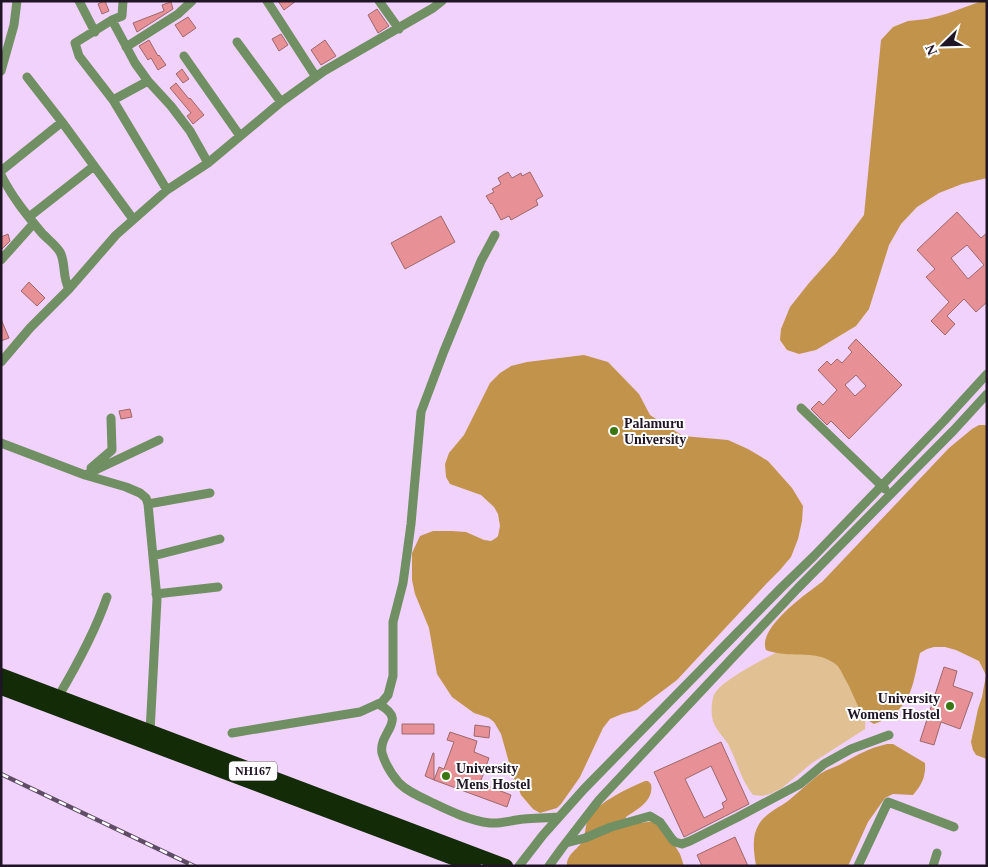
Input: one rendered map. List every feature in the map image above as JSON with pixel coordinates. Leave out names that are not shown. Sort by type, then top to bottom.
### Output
[{"type":"highway","name":"NH167","points":[[1,676],[506,866]]},
{"type":"highway","name":"NH167","points":[[1,688],[474,866]]},
{"type":"street","points":[[1,71],[14,25],[17,1]]},
{"type":"street","points":[[79,1],[95,32]]},
{"type":"street","points":[[123,1],[122,16],[112,20],[75,43],[79,56],[113,100],[167,190]]},
{"type":"street","points":[[126,47],[178,14],[192,1]]},
{"type":"street","points":[[267,1],[316,76]]},
{"type":"street","points":[[380,1],[399,29]]},
{"type":"street","points":[[1,362],[116,235],[167,190],[208,163],[281,102],[316,76],[399,29],[432,5],[442,1]]},
{"type":"street","points":[[112,20],[134,63],[190,131],[208,163]]},
{"type":"street","points":[[237,42],[281,102]]},
{"type":"street","points":[[184,56],[240,136]]},
{"type":"street","points":[[26,77],[62,122],[133,219]]},
{"type":"street","points":[[113,100],[148,81]]},
{"type":"street","points":[[1,171],[62,122]]},
{"type":"street","points":[[1,260],[31,220],[94,166]]},
{"type":"street","points":[[1,175],[16,201],[59,250],[64,260],[64,276],[68,289]]},
{"type":"street","points":[[232,733],[360,712],[382,702],[388,695],[393,676],[392,622],[403,583],[411,524],[421,412],[481,261],[495,235]]},
{"type":"street","points":[[519,866],[558,817],[584,789],[882,486],[987,374]]},
{"type":"street","points":[[550,866],[599,800],[797,589],[987,394]]},
{"type":"street","points":[[801,408],[891,494]]},
{"type":"street","points":[[84,475],[112,450],[111,418]]},
{"type":"street","points":[[944,421],[954,430]]},
{"type":"street","points":[[84,475],[159,440]]},
{"type":"street","points":[[1,443],[84,475],[126,487],[146,498],[156,594],[150,732]]},
{"type":"street","points":[[148,504],[210,493]]},
{"type":"street","points":[[153,556],[220,538]]},
{"type":"street","points":[[156,594],[218,587]]},
{"type":"street","points":[[58,697],[74,671],[107,597]]},
{"type":"street","points":[[378,704],[385,708],[393,720],[383,743],[382,751],[385,761],[399,783],[412,792],[457,814],[479,821],[496,823],[558,817]]},
{"type":"street","points":[[566,843],[650,816],[660,822],[675,842],[682,844],[800,784],[824,764],[850,749],[889,735]]},
{"type":"street","points":[[626,747],[638,759]]},
{"type":"street","points":[[858,866],[888,802],[954,827]]},
{"type":"street","points":[[933,866],[937,854]]},
{"type":"shaded area","points":[[982,1],[987,1],[987,178],[962,184],[939,193],[917,207],[901,224],[889,245],[869,309],[856,326],[816,350],[799,354],[787,350],[780,340],[781,329],[790,307],[835,254],[864,215],[881,40],[893,27],[908,21],[946,14]]},
{"type":"shaded area","points":[[584,355],[608,362],[639,394],[650,415],[683,436],[728,440],[768,461],[792,488],[803,506],[802,521],[791,557],[780,570],[677,680],[637,710],[610,719],[603,728],[580,777],[561,804],[557,808],[540,813],[533,809],[521,795],[512,773],[501,734],[494,722],[489,718],[474,713],[452,697],[437,674],[429,628],[415,594],[412,580],[412,553],[420,536],[433,531],[466,532],[491,541],[498,536],[500,526],[498,514],[494,507],[481,495],[450,484],[446,477],[445,464],[449,453],[464,435],[490,383],[500,373],[511,366],[527,362]]},
{"type":"shaded area","points":[[979,425],[987,425],[987,759],[976,755],[971,742],[986,675],[979,661],[945,647],[934,647],[920,653],[912,687],[903,705],[887,719],[874,724],[860,710],[841,670],[836,664],[818,656],[774,653],[766,650],[765,641],[769,632],[785,612],[822,582],[949,448]]},
{"type":"shaded area","points":[[787,647],[832,653],[866,708],[865,729],[812,763],[782,788],[762,796],[753,795],[745,783],[728,744],[714,724],[712,718],[713,698],[718,689],[736,675]]},
{"type":"shaded area","points":[[887,744],[893,744],[925,763],[924,776],[919,788],[913,795],[893,794],[885,798],[868,822],[848,866],[756,866],[754,855],[755,834],[756,829],[765,817],[788,801],[820,774],[863,752]]},
{"type":"shaded area","points":[[645,781],[651,784],[648,800],[626,817],[625,822],[641,823],[659,820],[680,854],[684,866],[567,866],[569,858],[583,840],[589,817],[594,811],[614,796]]},
{"type":"building","points":[[104,1],[109,11],[102,14],[98,4]]},
{"type":"building","points":[[278,1],[296,1],[284,10]]},
{"type":"building","points":[[171,2],[173,9],[137,32],[133,23],[164,11],[162,5]]},
{"type":"building","points":[[377,9],[389,26],[378,33],[368,15]]},
{"type":"building","points":[[188,17],[196,28],[183,37],[175,25]]},
{"type":"building","points":[[281,34],[288,45],[279,51],[272,39]]},
{"type":"building","points":[[149,40],[158,56],[166,65],[158,70],[151,58],[148,60],[139,46]]},
{"type":"building","points":[[325,40],[336,56],[321,65],[311,50]]},
{"type":"building","points":[[182,69],[189,79],[183,83],[176,74]]},
{"type":"building","points":[[176,83],[204,115],[193,124],[187,116],[191,113],[170,88]]},
{"type":"building","points":[[508,172],[512,178],[521,173],[522,176],[530,172],[543,196],[536,200],[538,205],[511,220],[509,216],[501,220],[486,196],[494,192],[492,189],[501,184],[498,178]]},
{"type":"building","points":[[957,212],[981,238],[987,233],[987,302],[976,312],[964,299],[947,316],[955,324],[945,335],[931,321],[949,302],[926,277],[935,269],[917,250]],"holes":[[[967,245],[984,265],[968,279],[951,258]]]},
{"type":"building","points":[[441,216],[455,242],[405,269],[391,243]]},
{"type":"building","points":[[8,234],[10,241],[1,250],[1,237]]},
{"type":"building","points":[[29,282],[45,298],[37,306],[21,291]]},
{"type":"building","points":[[1,319],[9,338],[1,341]]},
{"type":"building","points":[[856,339],[902,385],[849,439],[831,421],[827,425],[811,409],[819,401],[823,405],[837,390],[818,370],[827,361],[831,365],[837,359],[842,363],[852,352],[848,348]],"holes":[[[856,375],[866,386],[855,396],[845,385]]]},
{"type":"building","points":[[130,409],[132,417],[121,419],[119,411]]},
{"type":"building","name":"University Womens Hostel","points":[[944,667],[957,671],[953,686],[973,693],[960,729],[941,722],[934,745],[920,741]]},
{"type":"building","points":[[402,724],[434,724],[434,734],[402,734]]},
{"type":"building","points":[[475,725],[490,727],[489,738],[474,736]]},
{"type":"building","name":"University Mens Hostel","points":[[450,732],[477,741],[474,752],[489,758],[480,783],[511,795],[507,807],[434,780],[439,767],[444,769],[454,742],[447,740]]},
{"type":"building","points":[[721,742],[749,804],[684,837],[654,772]],"holes":[[[711,766],[727,800],[722,803],[724,808],[704,818],[685,779]]]},
{"type":"building","points":[[434,753],[434,780],[425,776]]},
{"type":"building","points":[[735,837],[748,866],[702,866],[697,855]]},
{"type":"railway","points":[[1,774],[194,866]]},
{"type":"place","name":"Palamuru University","points":[[614,431]]},
{"type":"place","name":"University Womens Hostel","points":[[950,706]]},
{"type":"place","name":"University Mens Hostel","points":[[446,776]]}]
